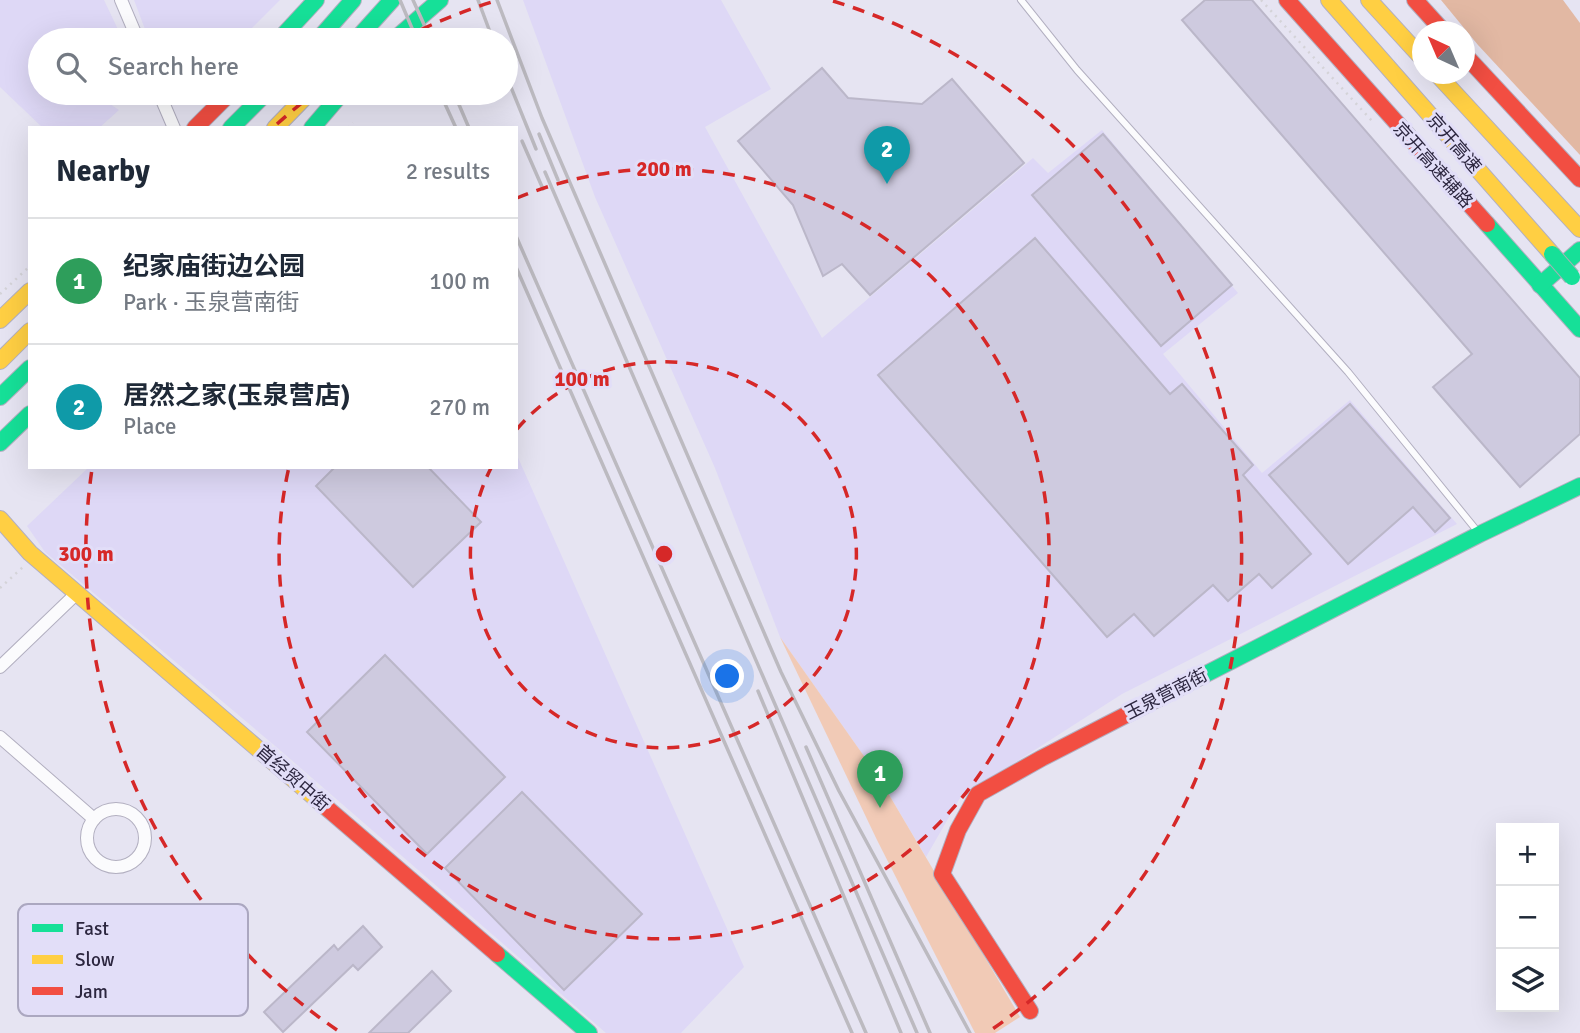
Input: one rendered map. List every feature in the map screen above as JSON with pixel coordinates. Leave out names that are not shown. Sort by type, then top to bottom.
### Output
[{"type":"main road","points":[[290,28],[316,0]]},
{"type":"main road","points":[[329,28],[354,0]]},
{"type":"main road","points":[[367,28],[392,0]]},
{"type":"main road","points":[[408,28],[440,0]]},
{"type":"main road","name":"京开高速辅路","points":[[1287,0],[1580,329]]},
{"type":"main road","name":"京开高速","points":[[1329,0],[1576,281]]},
{"type":"main road","points":[[1369,0],[1412,46]]},
{"type":"main road","points":[[1415,0],[1434,21]]},
{"type":"main road","points":[[1475,65],[1580,179]]},
{"type":"main road","name":"京开高速","points":[[1446,84],[1580,229]]},
{"type":"main road","points":[[197,126],[218,105]]},
{"type":"main road","points":[[233,126],[254,105]]},
{"type":"main road","points":[[277,126],[298,105]]},
{"type":"main road","points":[[289,126],[301,105]]},
{"type":"main road","points":[[314,126],[332,105]]},
{"type":"main road","points":[[1540,285],[1580,250]]},
{"type":"main road","points":[[0,320],[28,293]]},
{"type":"main road","points":[[0,361],[28,333]]},
{"type":"main road","points":[[0,397],[28,370]]},
{"type":"main road","points":[[0,443],[28,416]]},
{"type":"main road","name":"玉泉营南街","points":[[1030,1010],[942,874],[958,830],[978,794],[1042,758],[1480,534],[1580,486]]},
{"type":"main road","name":"首经贸中街","points":[[0,519],[34,556],[589,1033]]},
{"type":"street","points":[[121,0],[133,28]]},
{"type":"street","points":[[164,105],[173,126]]},
{"type":"street","points":[[0,667],[77,593]]},
{"type":"street","points":[[0,737],[94,819]]},
{"type":"street","points":[[120,809],[137,818],[145,836],[139,855],[123,866],[113,867],[97,860],[88,844],[87,835],[94,819],[110,810],[120,809]]},
{"type":"lane","points":[[1021,0],[1077,70],[1348,372],[1480,534]]},
{"type":"path","points":[[350,126],[353,123]]},
{"type":"path","points":[[0,294],[26,269]]},
{"type":"path","points":[[0,588],[34,556]]},
{"type":"shaded area","points":[[0,0],[104,0],[117,28],[28,28],[28,105],[112,105],[119,110],[101,126],[41,126],[0,87]]},
{"type":"shaded area","points":[[134,0],[280,0],[252,28],[144,28]]},
{"type":"shaded area","points":[[523,0],[721,0],[771,89],[705,127],[822,338],[1033,158],[1048,173],[1102,130],[1238,293],[1163,354],[1262,473],[1350,400],[1457,524],[1122,694],[960,798],[926,857],[878,776],[780,637],[715,468],[595,197]]},
{"type":"shaded area","points":[[1441,0],[1563,0],[1580,23],[1580,155],[1475,41],[1475,21],[1458,21]]},
{"type":"shaded area","points":[[518,458],[744,967],[681,1033],[606,1033],[274,745],[45,552],[27,526],[87,469],[518,469]]},
{"type":"shaded area","points":[[780,637],[878,776],[1020,1017],[995,1033],[975,1033],[877,840]]},
{"type":"building","points":[[1205,0],[1252,0],[1580,378],[1580,434],[1520,487],[1433,387],[1472,354],[1182,20]]},
{"type":"building","points":[[822,68],[848,98],[922,104],[952,79],[1024,163],[870,295],[842,264],[823,276],[793,205],[738,141]]},
{"type":"building","points":[[1103,134],[1232,285],[1161,346],[1032,195]]},
{"type":"building","points":[[1035,238],[1170,394],[1182,384],[1253,465],[1243,475],[1311,554],[1272,588],[1259,574],[1228,601],[1213,585],[1154,636],[1134,614],[1107,637],[878,375]]},
{"type":"building","points":[[1350,404],[1450,518],[1435,532],[1413,507],[1348,564],[1269,475]]},
{"type":"building","points":[[333,469],[430,469],[481,522],[413,587],[316,486]]},
{"type":"building","points":[[385,655],[505,777],[427,854],[307,732]]},
{"type":"building","points":[[522,792],[642,914],[564,990],[445,868]]},
{"type":"building","points":[[363,926],[382,947],[358,970],[353,965],[283,1032],[264,1012],[334,945],[338,950]]},
{"type":"building","points":[[432,971],[451,991],[408,1033],[369,1033]]},
{"type":"railway","points":[[400,0],[412,28]]},
{"type":"railway","points":[[413,0],[426,28]]},
{"type":"railway","points":[[478,0],[488,28]]},
{"type":"railway","points":[[497,0],[508,28]]},
{"type":"railway","points":[[518,55],[542,118],[781,672],[839,791],[970,1033]]},
{"type":"railway","points":[[445,105],[455,126]]},
{"type":"railway","points":[[459,105],[468,126]]},
{"type":"railway","points":[[518,105],[536,149]]},
{"type":"railway","points":[[539,134],[558,180]]},
{"type":"railway","points":[[522,141],[543,189]]},
{"type":"railway","points":[[545,172],[917,1033]]},
{"type":"railway","points":[[518,241],[866,1033]]},
{"type":"railway","points":[[518,272],[852,1033]]},
{"type":"railway","points":[[758,691],[901,1033]]},
{"type":"railway","points":[[806,747],[930,1033]]},
{"type":"traffic: fast","points":[[290,28],[316,0]]},
{"type":"traffic: fast","points":[[328,28],[353,0]]},
{"type":"traffic: fast","points":[[367,28],[392,0]]},
{"type":"traffic: fast","points":[[408,28],[440,0]]},
{"type":"traffic: fast","points":[[233,126],[254,105]]},
{"type":"traffic: fast","points":[[314,126],[332,105]]},
{"type":"traffic: fast","points":[[1487,224],[1580,329]]},
{"type":"traffic: fast","points":[[1540,285],[1580,250]]},
{"type":"traffic: fast","points":[[1552,254],[1572,277]]},
{"type":"traffic: fast","points":[[0,397],[28,370]]},
{"type":"traffic: fast","points":[[0,443],[28,416]]},
{"type":"traffic: fast","points":[[1159,698],[1480,534],[1580,486]]},
{"type":"traffic: fast","points":[[497,954],[589,1033]]},
{"type":"traffic: slow","points":[[1329,0],[1552,254]]},
{"type":"traffic: slow","points":[[1369,0],[1412,47]]},
{"type":"traffic: slow","points":[[1446,84],[1580,229]]},
{"type":"traffic: slow","points":[[277,126],[297,105]]},
{"type":"traffic: slow","points":[[0,320],[28,293]]},
{"type":"traffic: slow","points":[[0,361],[28,333]]},
{"type":"traffic: slow","points":[[0,519],[30,553],[328,809]]},
{"type":"traffic: jam","points":[[1287,0],[1487,224]]},
{"type":"traffic: jam","points":[[1415,0],[1434,21]]},
{"type":"traffic: jam","points":[[1475,66],[1580,179]]},
{"type":"traffic: jam","points":[[197,126],[218,105]]},
{"type":"traffic: jam","points":[[1030,1011],[942,874],[958,830],[978,794],[1159,698]]},
{"type":"traffic: jam","points":[[328,809],[497,954]]},
{"type":"place","name":"居然之家(玉泉营店)","points":[[887,184]]},
{"type":"place","name":"纪家庙街边公园","points":[[880,808]]}]
